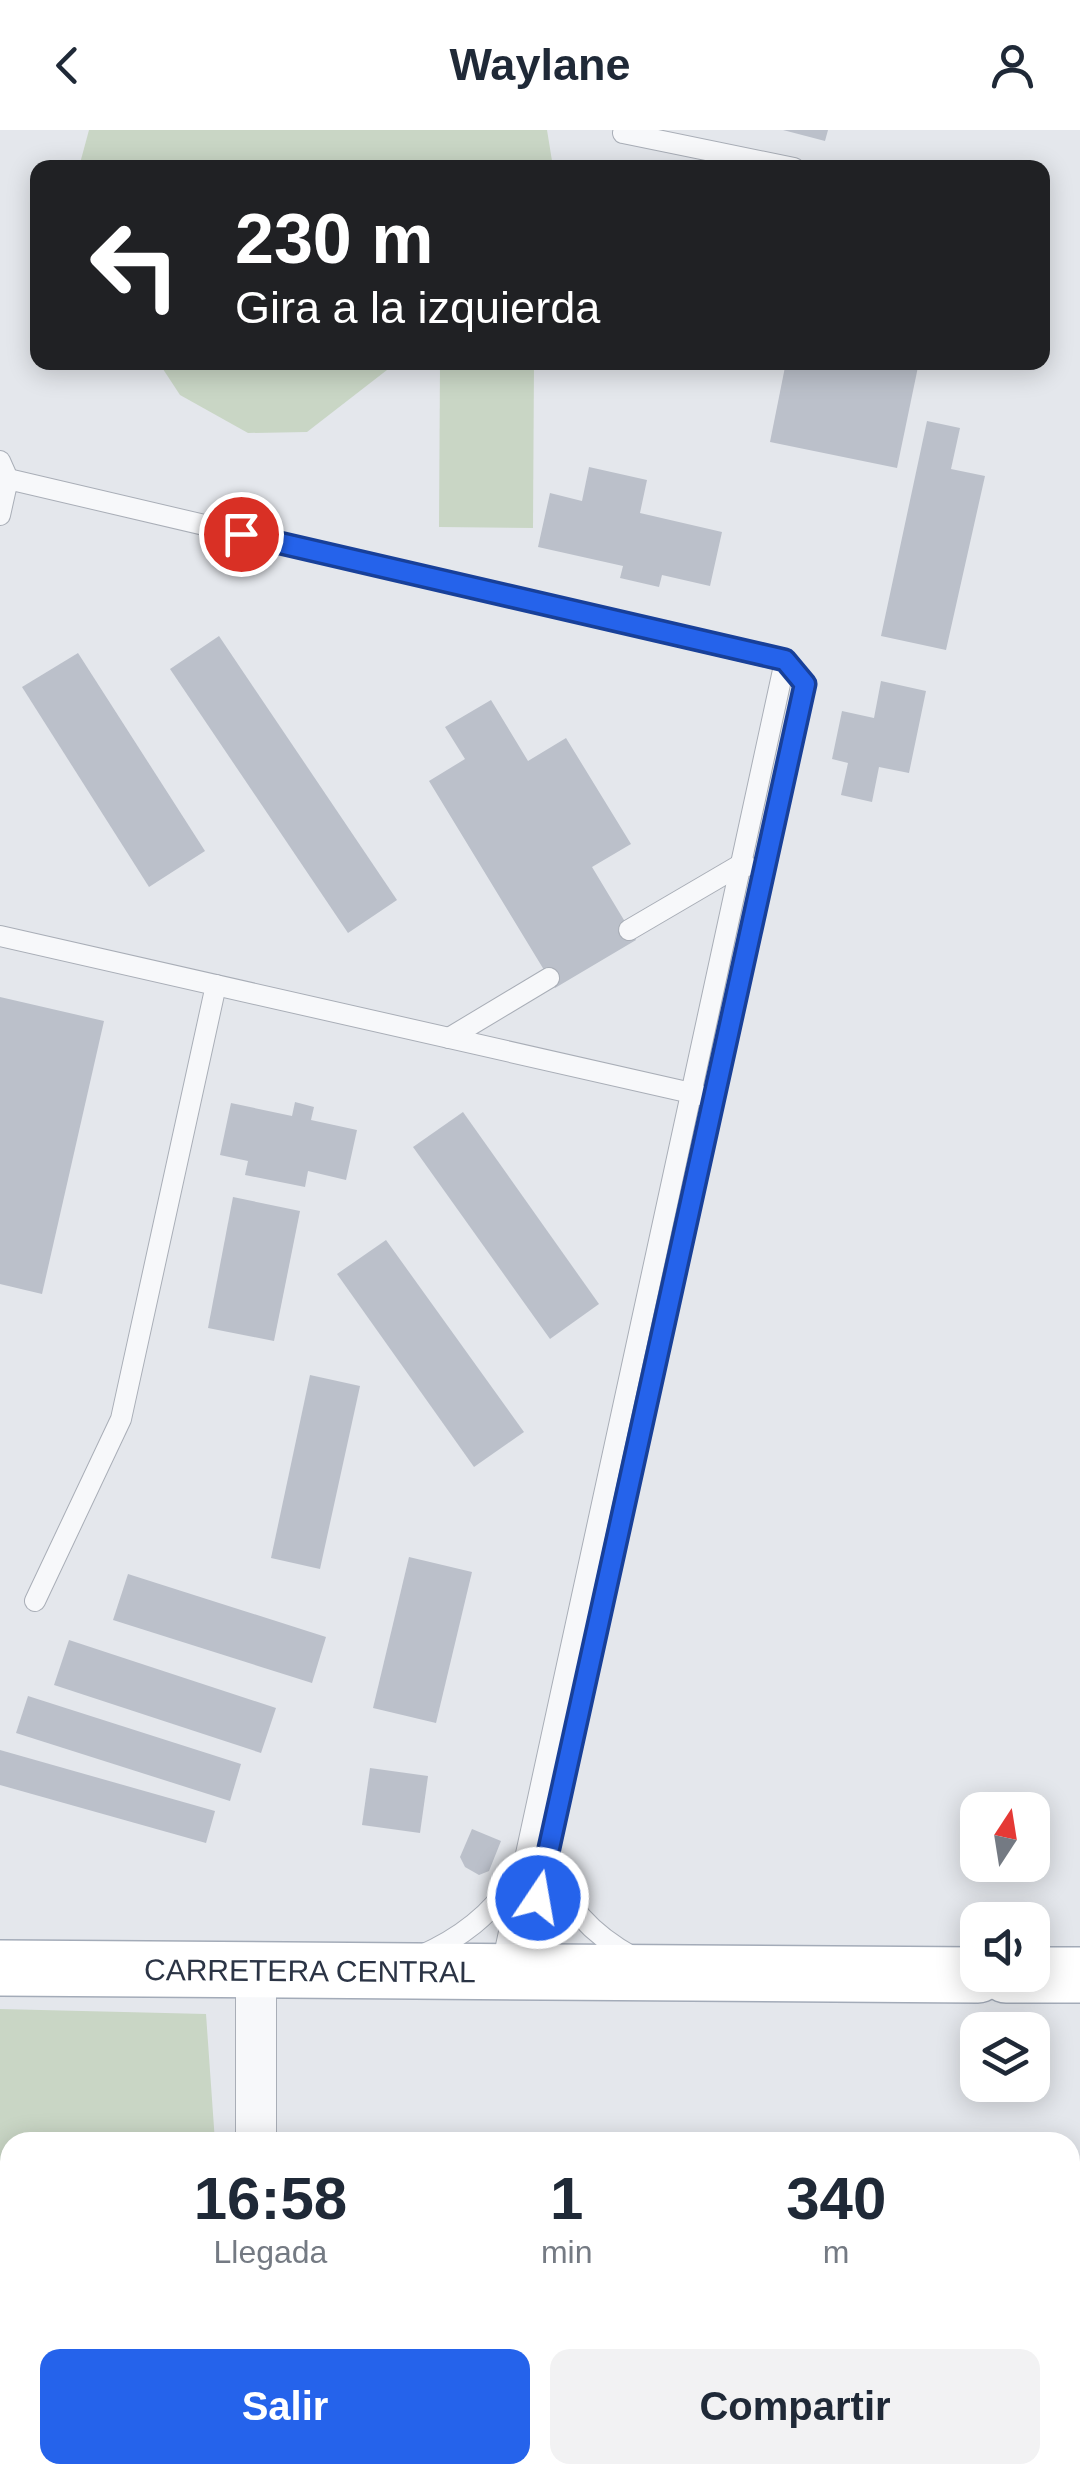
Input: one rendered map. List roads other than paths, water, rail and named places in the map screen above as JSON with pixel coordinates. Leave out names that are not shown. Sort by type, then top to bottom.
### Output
[{"type":"main road","name":"CARRETERA CENTRAL","points":[[0,1968],[960,1975]]},
{"type":"main road","points":[[1050,1976],[1080,1976]]},
{"type":"street","points":[[256,1970],[256,2132]]},
{"type":"lane","points":[[624,130],[623,133],[755,160]]},
{"type":"lane","points":[[0,514],[4,470],[785,660],[805,684],[546,1862],[511,1971]]},
{"type":"lane","points":[[511,1971],[522,1868],[785,660]]},
{"type":"lane","points":[[629,930],[740,865],[764,869]]},
{"type":"lane","points":[[0,936],[714,1098]]},
{"type":"lane","points":[[449,1038],[549,978]]},
{"type":"lane","points":[[34,1601],[121,1419],[216,985]]},
{"type":"lane","points":[[546,1862],[566,1901],[600,1939],[641,1961],[677,1973]]},
{"type":"lane","points":[[386,1970],[461,1936],[495,1908],[522,1868]]}]
